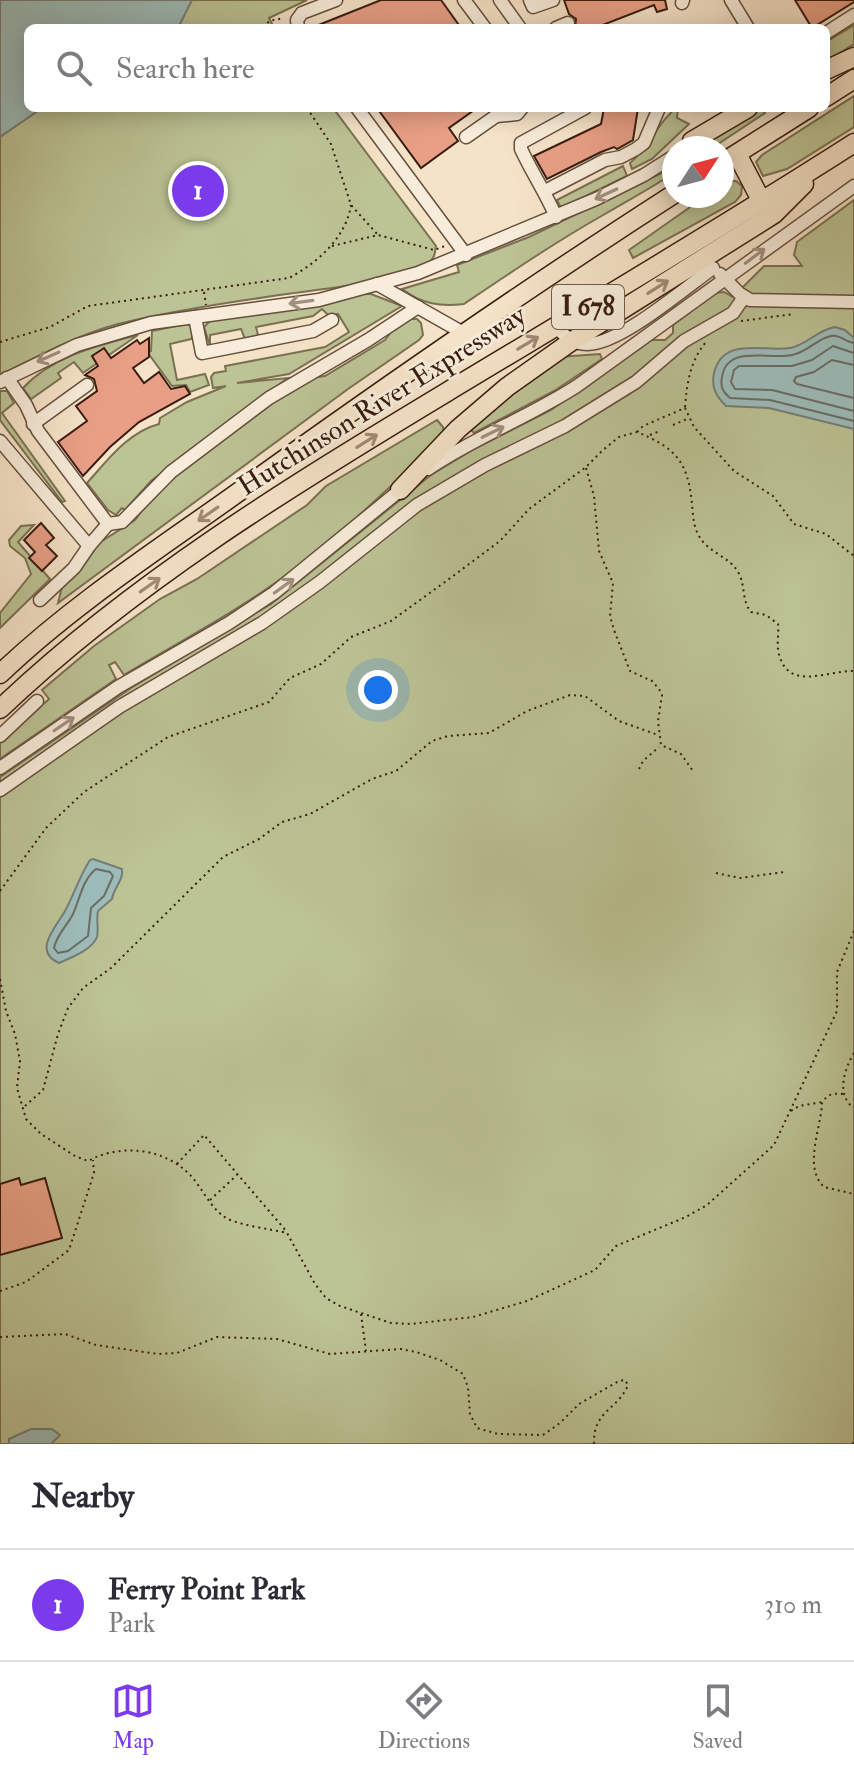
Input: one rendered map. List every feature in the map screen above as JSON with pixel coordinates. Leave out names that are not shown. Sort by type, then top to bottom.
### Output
[{"type":"highway","points":[[830,68],[854,57]]},
{"type":"highway","points":[[830,94],[854,79]]},
{"type":"highway","points":[[701,136],[741,112]]},
{"type":"highway","points":[[734,156],[803,112]]},
{"type":"highway","name":"Hutchinson River Expressway","points":[[0,709],[102,620],[227,532],[378,434],[556,326],[705,255],[762,202],[854,143]]},
{"type":"highway","points":[[400,490],[473,415],[572,341],[774,214],[827,161]]},
{"type":"highway","points":[[734,164],[762,202]]},
{"type":"highway","name":"Hutchinson River Expressway","points":[[0,674],[112,583],[331,426],[662,202]]},
{"type":"street","points":[[298,24],[302,13],[336,0]]},
{"type":"street","points":[[464,0],[482,24]]},
{"type":"street","points":[[500,0],[517,24]]},
{"type":"street","points":[[530,0],[533,7],[553,0]]},
{"type":"street","points":[[731,0],[746,24]]},
{"type":"street","points":[[830,30],[854,15]]},
{"type":"street","points":[[360,112],[466,255]]},
{"type":"street","points":[[466,137],[498,112],[519,112]]},
{"type":"street","points":[[556,217],[545,191],[537,184],[521,143],[578,112]]},
{"type":"street","points":[[545,191],[605,160],[621,157],[636,149],[644,143],[657,112]]},
{"type":"street","points":[[697,136],[723,112]]},
{"type":"street","points":[[108,524],[33,424],[26,405],[4,380],[77,345],[151,323],[319,300],[418,273],[556,217],[634,181],[662,164]]},
{"type":"street","points":[[0,768],[118,687],[229,623],[274,593],[400,490],[454,452],[567,393],[854,186]]},
{"type":"street","points":[[705,255],[744,297],[754,300],[854,302]]},
{"type":"street","points":[[377,284],[465,334]]},
{"type":"street","points":[[0,790],[119,707],[262,623],[417,505],[485,465],[565,426],[636,382],[677,346],[733,313],[744,297]]},
{"type":"street","points":[[40,600],[74,568],[108,524],[122,522],[171,472],[269,398],[346,354],[418,307]]},
{"type":"street","points":[[195,317],[202,353],[313,331],[332,320]]},
{"type":"street","points":[[556,326],[572,341]]},
{"type":"street","points":[[33,424],[87,385]]},
{"type":"street","points":[[0,441],[89,546]]},
{"type":"street","points":[[0,736],[37,701]]},
{"type":"path","points":[[267,24],[276,18],[298,24]]},
{"type":"path","points":[[310,112],[331,144],[351,205],[378,235]]},
{"type":"path","points":[[0,342],[50,327],[88,306],[289,278],[315,262],[331,247],[350,214],[351,205]]},
{"type":"path","points":[[331,247],[378,235],[439,249]]},
{"type":"path","points":[[736,322],[807,312]]},
{"type":"path","points":[[708,340],[690,371],[685,408],[688,419],[734,471],[773,496],[794,524],[826,534],[854,556]]},
{"type":"path","points":[[0,891],[46,828],[84,792],[168,737],[269,702],[290,678],[321,664],[351,637],[391,621],[500,541],[529,509],[586,467],[619,437],[637,432],[643,426],[685,408]]},
{"type":"path","points":[[673,425],[688,419]]},
{"type":"path","points":[[649,436],[660,431]]},
{"type":"path","points":[[637,432],[667,447],[685,466],[698,535],[715,553],[736,568],[744,587],[746,607],[778,624],[779,652],[789,670],[798,676],[812,678],[854,671]]},
{"type":"path","points":[[586,467],[594,496],[599,551],[613,583],[610,616],[614,630],[630,671],[652,681],[662,695],[658,735],[661,745],[681,754],[693,771]]},
{"type":"path","points":[[24,1107],[43,1090],[68,1008],[83,988],[111,968],[223,857],[259,839],[282,822],[310,814],[372,779],[396,771],[432,741],[448,736],[489,733],[527,711],[570,695],[585,696],[619,721],[658,735]]},
{"type":"path","points":[[639,769],[643,761],[661,745]]},
{"type":"path","points":[[716,873],[740,878],[784,872]]},
{"type":"path","points":[[177,1164],[204,1135],[287,1233],[326,1298],[340,1306],[391,1323],[411,1324],[473,1317],[527,1301],[595,1270],[616,1246],[686,1217],[727,1189],[774,1145],[837,1011],[837,972],[854,931]]},
{"type":"path","points":[[0,979],[20,1061],[17,1088],[26,1119],[41,1134],[88,1161],[117,1150],[147,1152],[177,1164],[191,1176],[223,1217],[287,1233]]},
{"type":"path","points":[[854,1053],[847,1065],[843,1094],[854,1108]]},
{"type":"path","points":[[790,1112],[799,1106],[823,1102],[833,1093],[843,1094]]},
{"type":"path","points":[[823,1102],[815,1174],[824,1187],[854,1194]]},
{"type":"path","points":[[0,1291],[26,1282],[69,1250],[94,1173],[93,1158]]},
{"type":"path","points":[[210,1200],[238,1174]]},
{"type":"path","points":[[360,1313],[366,1352]]},
{"type":"path","points":[[0,1337],[65,1334],[96,1345],[158,1354],[177,1353],[217,1337],[277,1339],[330,1354],[401,1349],[458,1369],[467,1380],[473,1424],[481,1430],[498,1434],[543,1435],[579,1404],[625,1380],[628,1385],[625,1393],[605,1410],[597,1422],[594,1444]]},
{"type":"green space","points":[[173,0],[307,0],[269,18],[272,24],[140,24]]},
{"type":"green space","points":[[854,25],[854,44],[830,59],[830,40]]},
{"type":"green space","points":[[854,96],[854,127],[787,169],[763,176],[756,162],[762,155]]},
{"type":"green space","points":[[24,110],[336,112],[436,246],[434,255],[417,269],[381,280],[201,307],[118,324],[73,340],[0,375],[0,120]]},
{"type":"green space","points":[[672,112],[678,112],[677,118],[689,124],[676,136],[662,136],[662,150],[652,159],[632,169],[630,163]]},
{"type":"green space","points":[[750,113],[765,113],[730,136],[716,136]]},
{"type":"green space","points":[[623,166],[627,176],[561,208],[557,200]]},
{"type":"green space","points":[[662,173],[662,180],[551,246],[464,304],[432,303],[402,289],[459,272],[457,265],[529,237]]},
{"type":"green space","points":[[736,181],[742,186],[741,195],[735,202]]},
{"type":"green space","points":[[854,200],[854,1444],[0,1444],[0,777],[131,688],[271,604],[431,475],[551,410],[651,340],[665,340],[673,333],[673,325],[715,293],[724,292],[733,297],[764,266],[802,266],[794,255],[797,242]]},
{"type":"green space","points":[[689,208],[724,208],[633,258],[629,250]]},
{"type":"green space","points":[[371,294],[402,306],[289,374],[237,383],[288,378],[151,481],[125,510],[122,508],[116,515],[108,510],[87,483],[119,448],[137,434],[159,424],[160,418],[187,402],[226,386],[213,388],[211,377],[214,373],[226,371],[225,366],[325,347],[349,332],[338,314],[329,316],[322,309],[313,316],[256,327],[258,335],[245,339],[241,329],[210,335],[210,346],[204,327],[212,319]]},
{"type":"green space","points":[[407,319],[417,319],[421,323],[423,335],[419,340],[58,603],[62,587],[80,571],[99,543],[135,520],[150,500],[183,469],[281,397],[312,378],[325,376],[385,340],[394,328]]},
{"type":"green space","points":[[191,325],[194,335],[191,339],[170,344],[177,380],[205,374],[209,385],[190,392],[186,385],[172,386],[148,353],[151,351],[152,331]]},
{"type":"green space","points":[[138,335],[83,373],[74,362],[58,373],[61,378],[31,399],[23,388],[62,360]]},
{"type":"green space","points":[[600,354],[602,359],[554,391],[474,433],[470,429],[558,357]]},
{"type":"green space","points":[[0,391],[7,391],[14,403],[2,413],[65,501],[62,502],[0,420]]},
{"type":"green space","points":[[437,420],[443,427],[444,435],[334,537],[286,575],[211,625],[124,675],[115,662],[109,665],[116,679],[0,759],[0,742],[49,699],[42,690],[94,646],[160,599],[197,579],[307,505],[326,486]]},
{"type":"green space","points":[[34,525],[18,542],[50,579],[0,628],[0,613],[31,574],[25,558],[10,546],[9,540],[21,526]]},
{"type":"water","points":[[0,0],[192,0],[180,24],[24,24],[24,112],[36,112],[0,137]]},
{"type":"water","points":[[835,327],[845,330],[854,338],[854,429],[769,408],[726,406],[717,395],[714,373],[726,354],[745,348],[790,348]]},
{"type":"water","points":[[93,859],[122,869],[122,877],[112,899],[98,911],[98,934],[94,942],[59,963],[47,952],[48,938],[86,866]]},
{"type":"water","points":[[31,1429],[52,1429],[60,1435],[51,1444],[9,1444],[9,1439]]},
{"type":"building","points":[[381,0],[441,0],[458,24],[321,24]]},
{"type":"building","points":[[564,0],[665,0],[667,9],[657,12],[654,5],[605,24],[575,24],[576,19],[569,14]]},
{"type":"building","points":[[795,0],[854,0],[818,24],[810,24]]},
{"type":"building","points":[[380,112],[471,112],[449,128],[458,141],[421,168]]},
{"type":"building","points":[[603,112],[637,112],[633,140],[547,179],[534,156],[601,124]]},
{"type":"building","points":[[149,338],[149,357],[133,368],[144,383],[159,372],[171,389],[185,386],[190,394],[139,422],[83,476],[58,442],[87,421],[76,406],[97,391],[94,379],[85,375],[98,366],[92,356],[104,348],[111,358],[137,340],[140,344]]},
{"type":"building","points":[[41,523],[54,538],[46,545],[57,556],[42,571],[29,558],[35,552],[24,540]]},
{"type":"building","points":[[19,1178],[21,1185],[45,1178],[62,1238],[0,1255],[0,1184]]},
{"type":"place","name":"Ferry Point Park","points":[[198,191]]}]
